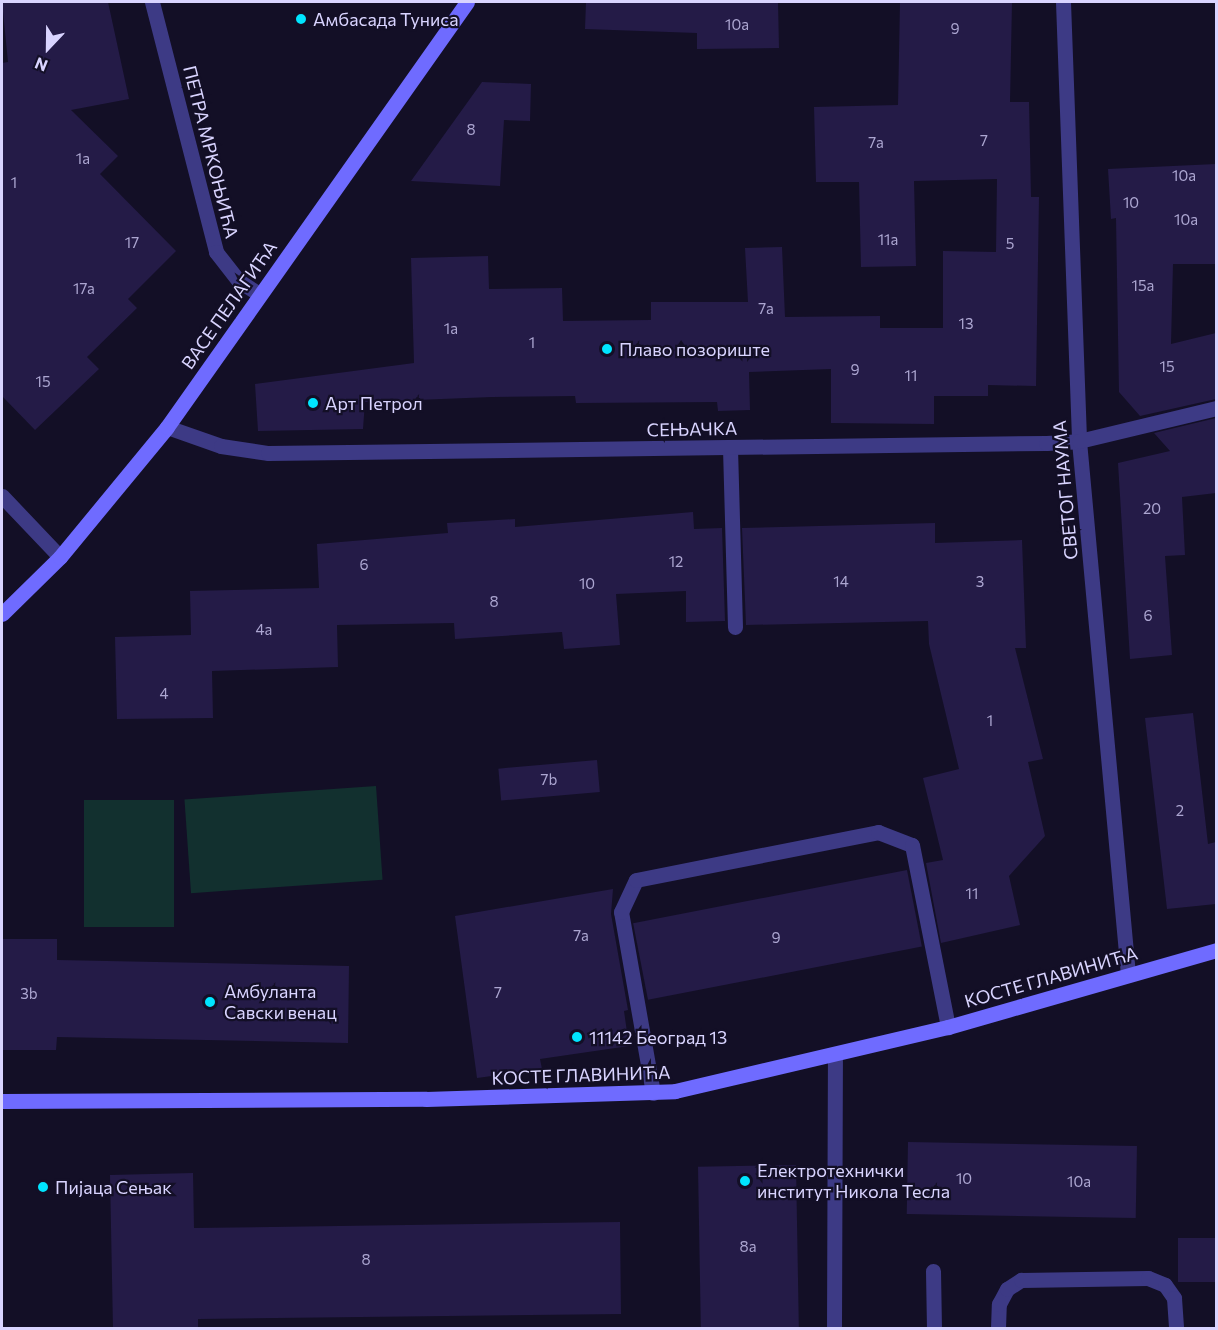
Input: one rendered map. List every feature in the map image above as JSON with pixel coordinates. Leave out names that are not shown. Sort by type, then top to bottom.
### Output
[{"type":"street","name":"ПЕТРА МРКОЊИЋА","points":[[152,2],[216,252],[239,281],[260,294]]},
{"type":"street","name":"ВАСЕ ПЕЛАГИЋА","points":[[2,614],[60,556],[167,427],[466,2]]},
{"type":"street","name":"СВЕТОГ НАУМА","points":[[1064,2],[1079,441],[1128,974]]},
{"type":"street","name":"СЕЊАЧКА","points":[[167,427],[221,446],[268,453],[730,448],[1079,441],[1216,408]]},
{"type":"street","points":[[730,448],[735,627]]},
{"type":"street","points":[[2,496],[60,556]]},
{"type":"street","points":[[653,1093],[621,912],[636,880],[878,832],[912,845],[948,1027]]},
{"type":"street","name":"КОСТЕ ГЛАВИНИЋА","points":[[2,1101],[653,1093],[835,1056],[948,1027],[1216,950]]},
{"type":"street","points":[[834,1329],[835,1056]]},
{"type":"street","points":[[933,1271],[934,1329]]},
{"type":"street","points":[[998,1329],[999,1304],[1007,1289],[1021,1280],[1148,1278],[1165,1285],[1174,1298],[1176,1329]]},
{"type":"green space","points":[[376,786],[383,880],[191,893],[184,799]]},
{"type":"green space","points":[[84,800],[174,800],[174,927],[84,927]]},
{"type":"building","points":[[2,2],[108,2],[129,99],[71,110],[118,156],[100,174],[176,251],[128,299],[137,308],[87,357],[99,369],[35,430],[2,396],[2,63],[8,62]]},
{"type":"building","points":[[586,2],[778,2],[779,48],[697,49],[697,33],[585,29]]},
{"type":"building","points":[[900,2],[1012,2],[1010,102],[1029,102],[1031,197],[1039,197],[1036,386],[988,385],[988,396],[934,396],[934,424],[831,423],[831,369],[749,372],[750,410],[718,411],[717,402],[576,403],[575,396],[365,402],[363,429],[258,431],[255,384],[414,363],[411,258],[488,256],[489,289],[562,288],[563,321],[651,320],[651,302],[748,302],[745,248],[782,247],[785,317],[880,316],[880,328],[943,328],[943,251],[996,252],[997,179],[914,181],[916,266],[861,267],[859,182],[816,182],[814,107],[898,105]]},
{"type":"building","points":[[482,82],[531,84],[530,121],[504,120],[500,186],[411,181]]},
{"type":"building","points":[[1216,164],[1216,264],[1173,264],[1171,344],[1216,333],[1216,399],[1140,416],[1119,392],[1116,218],[1111,219],[1108,169]]},
{"type":"building","points":[[1216,418],[1216,493],[1182,497],[1185,555],[1165,556],[1172,655],[1130,659],[1118,463],[1170,451],[1154,433]]},
{"type":"building","points":[[693,512],[694,529],[722,528],[725,621],[686,622],[686,591],[616,594],[620,645],[564,649],[562,632],[455,639],[454,623],[337,625],[338,667],[212,671],[213,718],[117,719],[115,637],[191,635],[190,591],[319,588],[317,544],[448,533],[447,523],[515,519],[515,527]]},
{"type":"building","points":[[935,523],[935,543],[1022,540],[1026,648],[1015,648],[1043,759],[1028,762],[1045,836],[1009,876],[1020,925],[941,943],[926,863],[943,860],[923,778],[959,769],[929,644],[928,621],[746,625],[742,528]]},
{"type":"building","points":[[1193,713],[1208,844],[1216,842],[1216,904],[1167,909],[1145,718]]},
{"type":"building","points":[[597,760],[600,792],[501,801],[498,769]]},
{"type":"building","points":[[907,870],[922,947],[648,1000],[633,923]]},
{"type":"building","points":[[613,889],[611,914],[628,1010],[624,1011],[629,1046],[540,1059],[542,1069],[477,1078],[455,916]]},
{"type":"building","name":"Амбуланта Савски венац","points":[[2,939],[57,939],[57,960],[349,966],[348,1043],[57,1037],[56,1050],[2,1050]]},
{"type":"building","points":[[908,1142],[1137,1146],[1136,1218],[907,1214]]},
{"type":"building","points":[[796,1165],[799,1328],[701,1328],[698,1167]]},
{"type":"building","points":[[193,1173],[194,1228],[620,1222],[621,1314],[198,1319],[198,1329],[113,1329],[110,1175]]},
{"type":"building","points":[[1178,1238],[1216,1238],[1216,1282],[1178,1282]]},
{"type":"place","name":"Амбасада Туниса","points":[[301,19]]},
{"type":"place","name":"Плаво позориште","points":[[607,349]]},
{"type":"place","name":"Арт Петрол","points":[[313,403]]},
{"type":"place","name":"Амбуланта Савски венац","points":[[210,1002]]},
{"type":"place","name":"11142 Београд 13","points":[[577,1037]]},
{"type":"place","name":"Електротехнички институт Никола Тесла","points":[[745,1181]]},
{"type":"place","name":"Пијаца Сењак","points":[[43,1187]]}]
